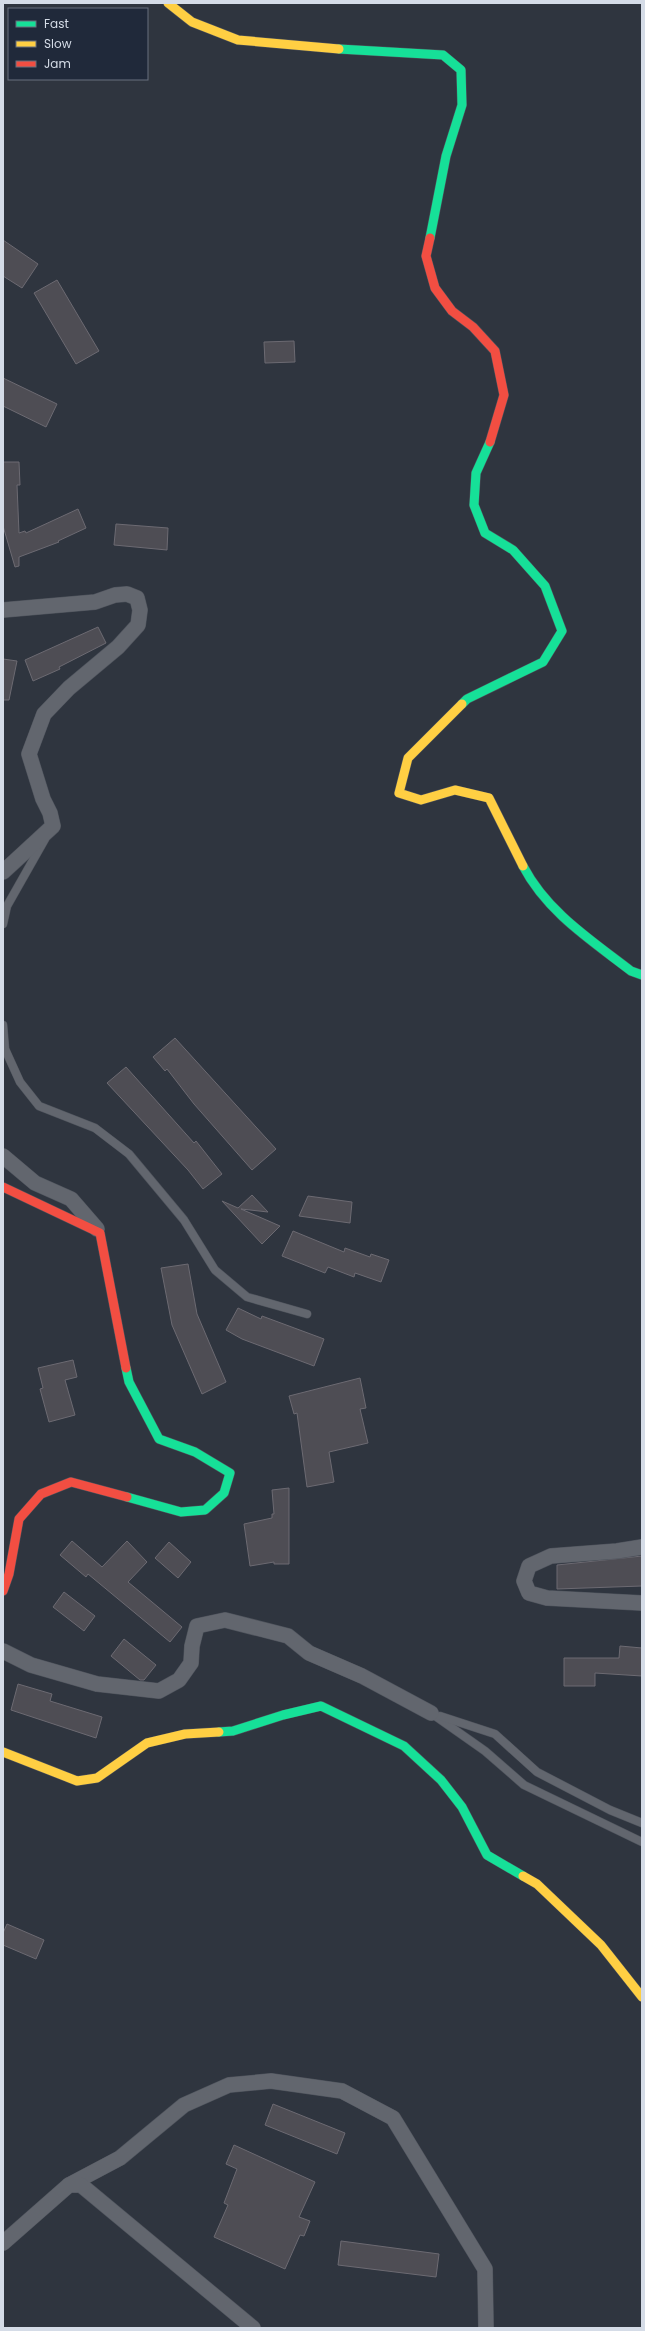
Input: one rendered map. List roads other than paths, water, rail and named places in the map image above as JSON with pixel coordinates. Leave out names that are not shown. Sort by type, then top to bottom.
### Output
[{"type":"street","points":[[168,3],[192,22],[238,40],[309,48],[443,55],[461,70],[462,105],[446,156],[426,256],[435,288],[448,305],[495,351],[504,394],[492,440],[476,473],[474,505],[485,533],[513,550],[545,586],[562,631],[543,662],[467,699],[408,758],[399,793],[421,800],[455,790],[489,798],[532,883],[565,921],[631,971],[642,975]]},
{"type":"street","points":[[3,610],[95,602],[115,595],[126,594],[137,598],[140,610],[138,625],[118,647],[69,688],[44,714],[29,754],[43,799],[50,813],[53,826],[3,872]]},
{"type":"street","points":[[3,1156],[35,1183],[71,1199],[100,1233],[129,1382],[159,1439],[195,1452],[230,1472],[224,1493],[204,1510],[181,1512],[71,1482],[41,1494],[20,1519],[9,1574],[3,1592]]},
{"type":"street","points":[[3,1187],[31,1204],[65,1216],[100,1233]]},
{"type":"street","points":[[642,1547],[617,1551],[551,1556],[529,1566],[524,1581],[529,1593],[547,1598],[642,1603]]},
{"type":"street","points":[[3,1651],[31,1665],[97,1684],[159,1691],[179,1680],[190,1663],[197,1626],[225,1620],[288,1636],[309,1653],[362,1676],[431,1713]]},
{"type":"street","points":[[3,1752],[77,1780],[97,1778],[147,1743],[185,1734],[233,1731],[283,1715],[321,1706],[404,1746],[441,1780],[462,1807],[487,1855],[536,1884],[601,1945],[642,1997]]},
{"type":"street","points":[[3,2243],[69,2185],[120,2158],[184,2105],[229,2085],[271,2081],[342,2091],[393,2118],[485,2269],[486,2328]]},
{"type":"street","points":[[69,2185],[80,2185],[253,2328]]},
{"type":"lane","points":[[3,924],[7,906],[53,826]]},
{"type":"lane","points":[[3,1025],[5,1049],[20,1082],[39,1106],[95,1128],[129,1154],[184,1220],[216,1270],[247,1297],[307,1314]]},
{"type":"lane","points":[[431,1713],[495,1734],[537,1772],[610,1810],[642,1823]]},
{"type":"lane","points":[[431,1713],[484,1751],[524,1785],[642,1842]]}]
